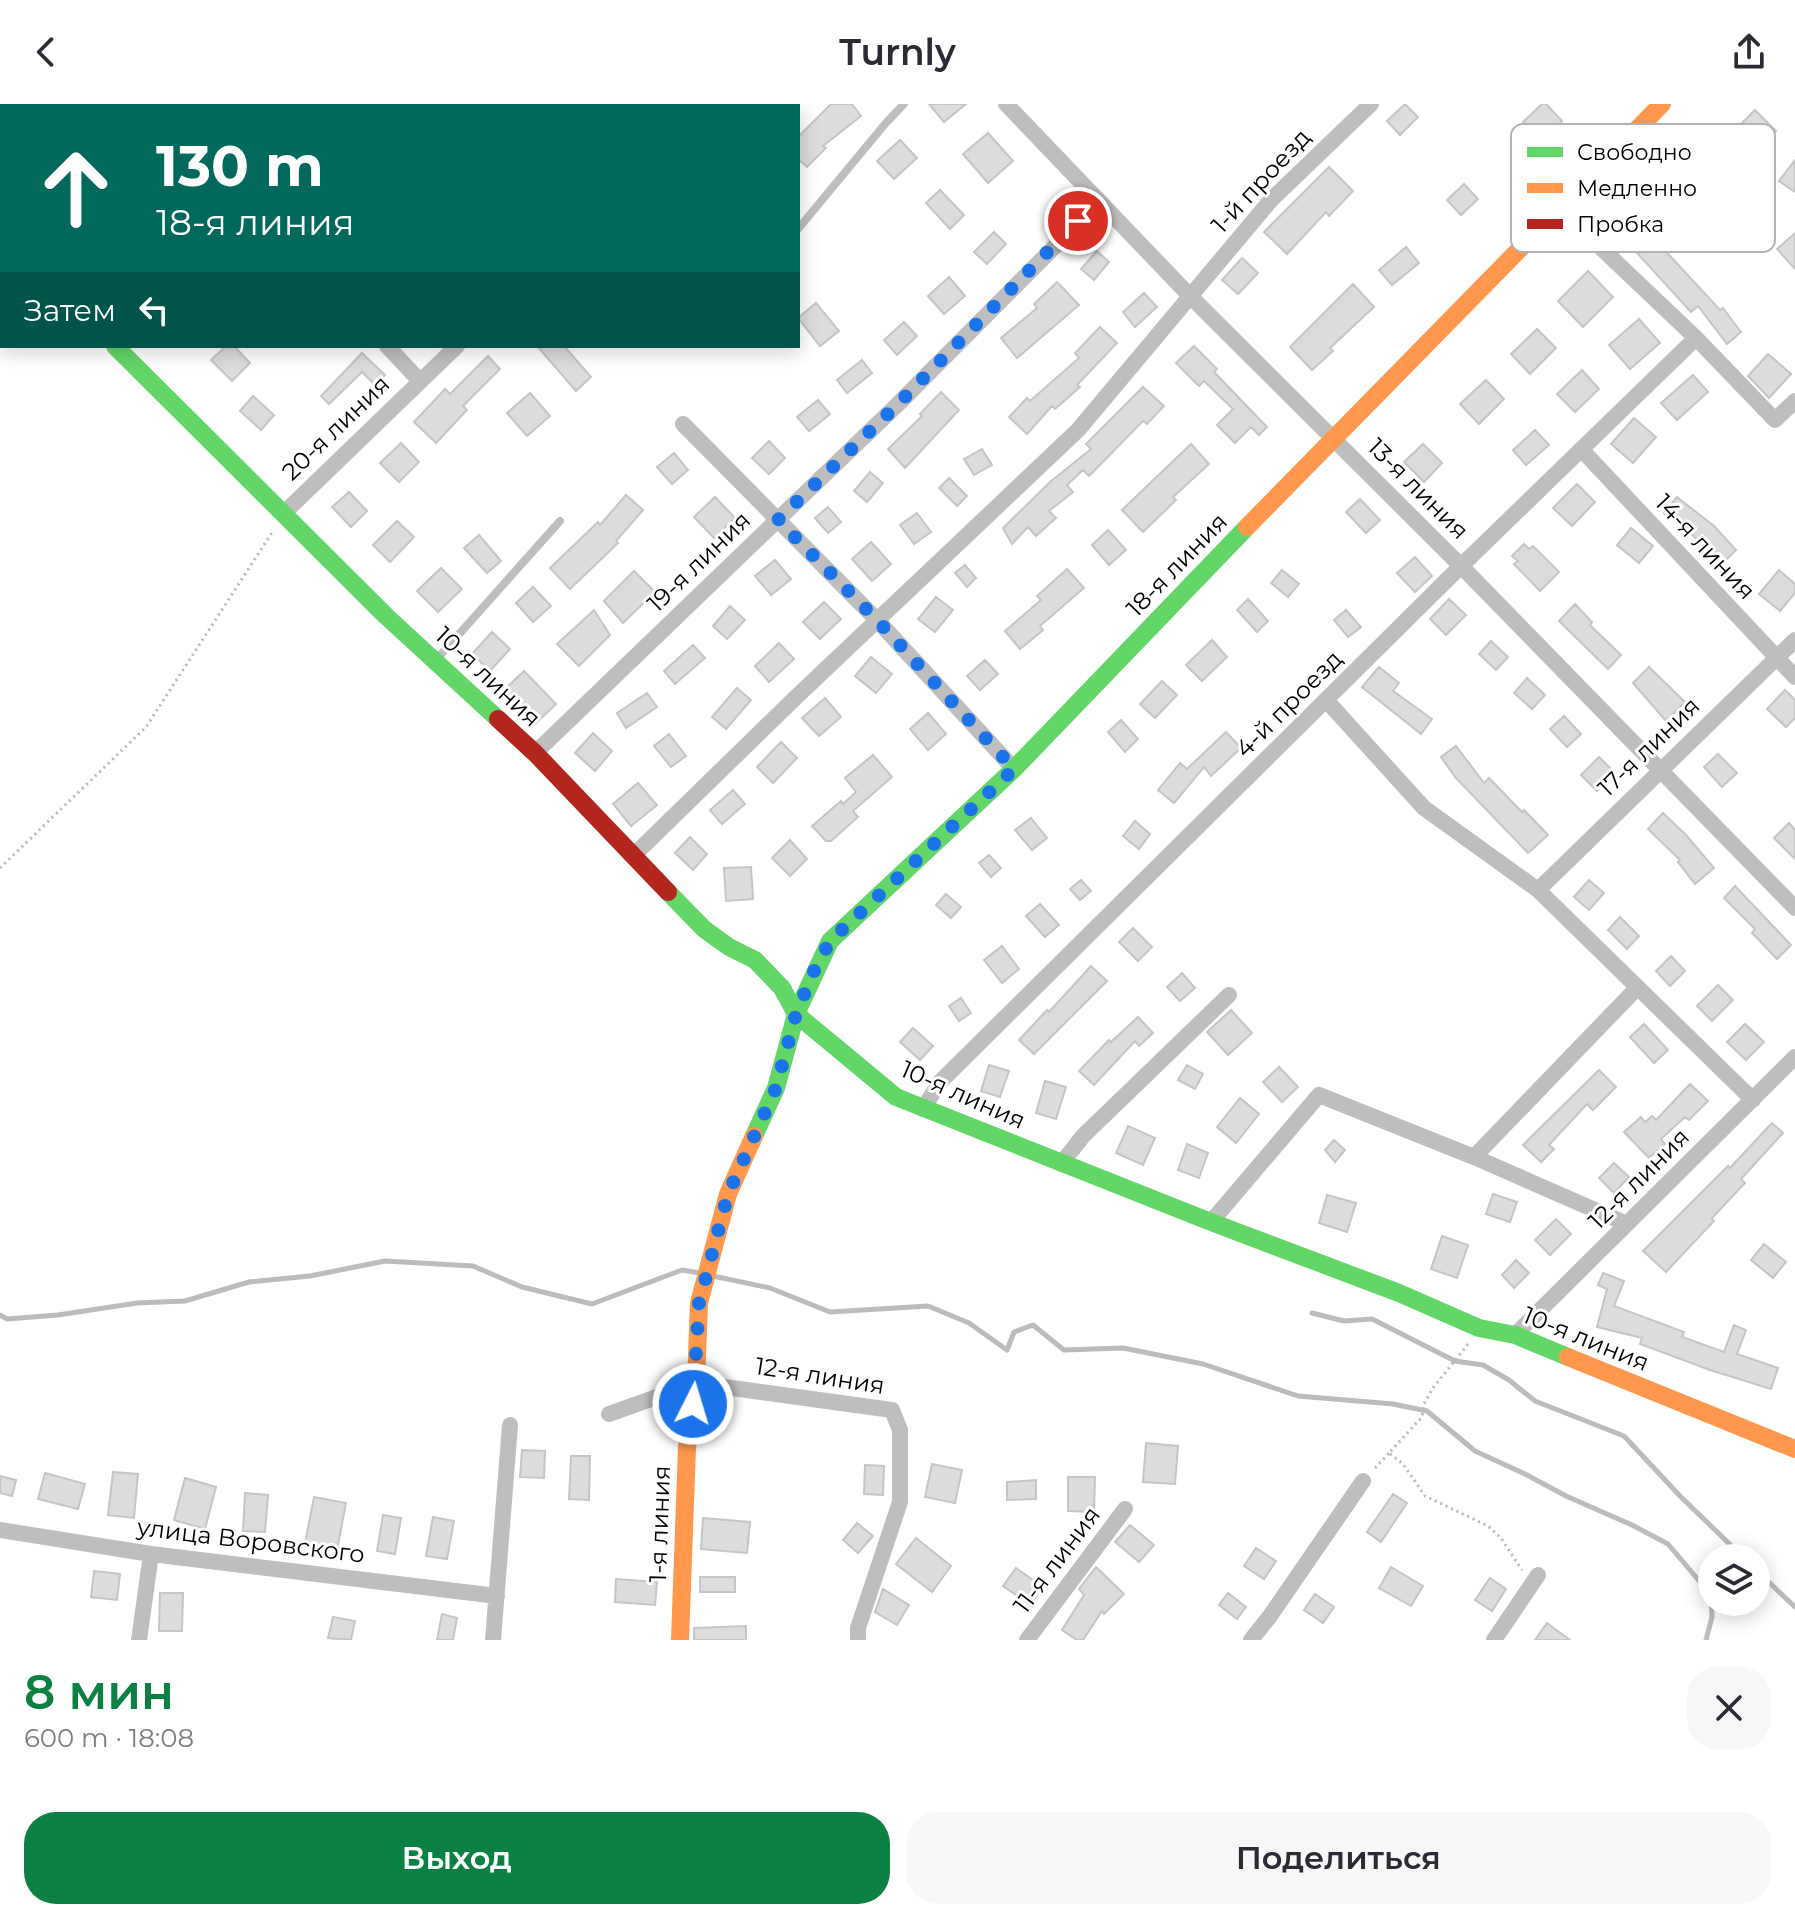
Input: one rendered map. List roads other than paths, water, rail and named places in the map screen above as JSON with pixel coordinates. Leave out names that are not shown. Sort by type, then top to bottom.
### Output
[{"type":"street","name":"13-я линия","points":[[1006,104],[1190,296],[1461,566],[1795,908]]},
{"type":"street","name":"1-й проезд","points":[[633,856],[1078,430],[1271,200],[1371,104]]},
{"type":"street","name":"18-я линия","points":[[1642,124],[1662,104]]},
{"type":"street","name":"19-я линия","points":[[535,753],[897,405],[1099,202]]},
{"type":"street","name":"18-я линия","points":[[776,1088],[796,1014],[830,941],[1014,769],[1514,252]]},
{"type":"street","points":[[1605,252],[1696,338],[1775,420],[1795,401]]},
{"type":"street","name":"4-й проезд","points":[[923,1109],[940,1082],[1696,338]]},
{"type":"street","name":"10-я линия","points":[[117,348],[386,616],[535,753],[704,929],[755,960],[782,988],[796,1014],[896,1097],[1061,1164],[1399,1293],[1479,1328],[1515,1335],[1795,1449]]},
{"type":"street","points":[[389,348],[419,380]]},
{"type":"street","name":"20-я линия","points":[[285,512],[455,348]]},
{"type":"street","points":[[683,424],[877,620],[1014,769]]},
{"type":"street","name":"14-я линия","points":[[1581,449],[1795,677]]},
{"type":"street","name":"17-я линия","points":[[1538,890],[1795,640]]},
{"type":"street","points":[[1326,700],[1424,808],[1538,890],[1753,1100]]},
{"type":"street","points":[[1474,1157],[1636,989]]},
{"type":"street","points":[[1061,1164],[1083,1136],[1229,995]]},
{"type":"street","name":"12-я линия","points":[[1515,1335],[1795,1057]]},
{"type":"street","name":"1-я линия","points":[[680,1640],[687,1448],[696,1383],[699,1303],[728,1194],[776,1088]]},
{"type":"street","points":[[1211,1222],[1319,1095],[1474,1157],[1627,1224]]},
{"type":"street","points":[[609,1414],[696,1383]]},
{"type":"street","name":"12-я линия","points":[[696,1383],[892,1410],[900,1430],[900,1502],[862,1613],[858,1640]]},
{"type":"street","points":[[493,1640],[510,1425]]},
{"type":"street","points":[[1251,1640],[1363,1481]]},
{"type":"street","name":"11-я линия","points":[[1027,1640],[1125,1509]]},
{"type":"street","name":"улица Воровского","points":[[0,1530],[151,1554],[497,1596]]},
{"type":"street","points":[[139,1640],[151,1554]]},
{"type":"street","points":[[1494,1640],[1534,1582]]},
{"type":"lane","points":[[800,227],[904,104]]},
{"type":"lane","points":[[435,661],[560,521]]},
{"type":"waterway","points":[[0,1315],[7,1319],[137,1303],[185,1301],[249,1282],[310,1276],[385,1261],[473,1266],[522,1287],[592,1304],[682,1270],[700,1273]]},
{"type":"waterway","points":[[713,1276],[770,1288],[830,1312],[928,1306],[969,1323],[1007,1350],[1014,1332],[1033,1325],[1064,1350],[1123,1348],[1203,1364],[1298,1396],[1393,1404],[1427,1411],[1475,1451],[1668,1544],[1711,1595],[1712,1617],[1706,1640]]},
{"type":"waterway","points":[[1312,1313],[1344,1321],[1372,1319],[1455,1361],[1483,1365],[1509,1380],[1535,1401],[1624,1436],[1730,1544]]},
{"type":"waterway","points":[[1770,1583],[1795,1607]]}]
